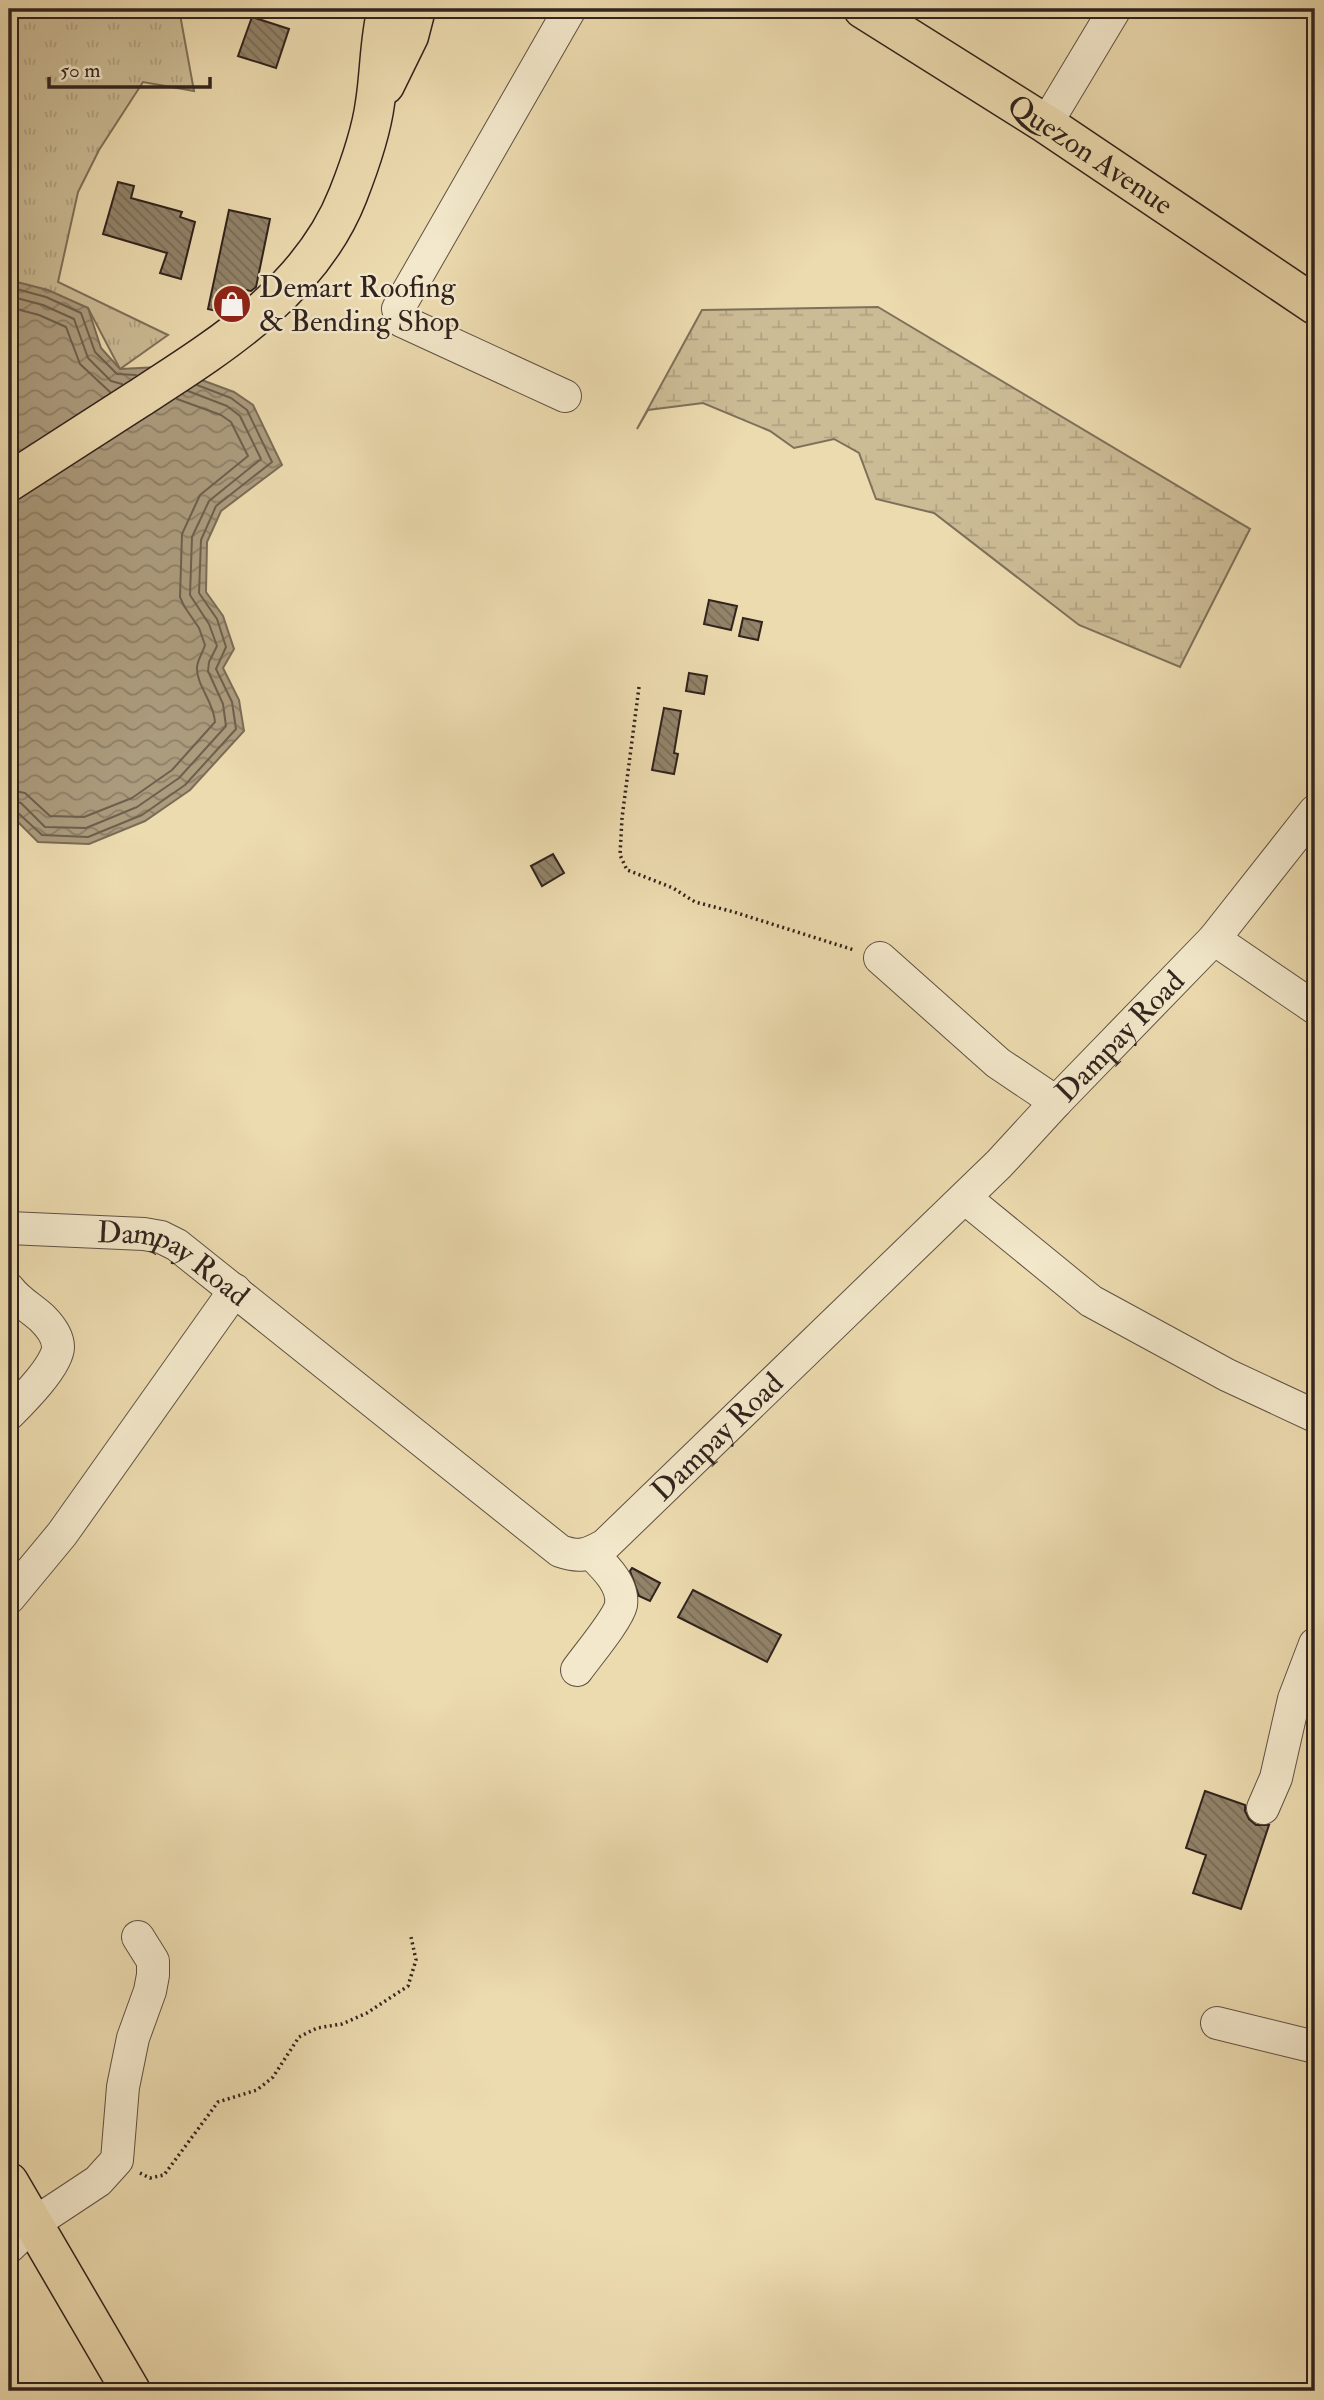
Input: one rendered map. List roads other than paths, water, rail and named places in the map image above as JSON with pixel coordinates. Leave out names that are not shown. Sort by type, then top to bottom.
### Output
[{"type":"main road","points":[[9,482],[239,331],[282,293],[311,260],[347,197],[375,106],[382,26],[388,10]]},
{"type":"main road","name":"Quezon Avenue","points":[[872,11],[1315,305]]},
{"type":"main road","points":[[9,2182],[21,2235],[131,2391]]},
{"type":"street","points":[[565,396],[402,321],[398,309],[570,9]]},
{"type":"street","points":[[1046,124],[1115,9]]},
{"type":"street","name":"Dampay Road","points":[[11,1232],[144,1234],[160,1237],[177,1245],[560,1551],[576,1557],[591,1553],[605,1545],[965,1198],[1214,939],[1315,811]]},
{"type":"street","points":[[1214,939],[1315,1008]]},
{"type":"street","points":[[880,958],[998,1063],[1056,1102]]},
{"type":"street","points":[[965,1198],[1091,1300],[1227,1375],[1315,1416]]},
{"type":"street","points":[[9,1289],[13,1296],[45,1320],[56,1336],[58,1349],[53,1362],[9,1414]]},
{"type":"street","points":[[9,1598],[62,1534],[234,1290]]},
{"type":"street","points":[[577,1670],[621,1606],[620,1592],[608,1570],[591,1553]]},
{"type":"street","points":[[1263,1808],[1276,1778],[1294,1699],[1315,1644]]},
{"type":"street","points":[[21,2235],[98,2181],[117,2160],[123,2087],[133,2038],[153,1975],[153,1961],[138,1937]]},
{"type":"street","points":[[1217,2023],[1315,2047]]},
{"type":"water","points":[[9,280],[48,290],[88,308],[101,348],[120,369],[159,367],[234,392],[253,405],[282,465],[221,511],[207,542],[206,592],[223,616],[234,649],[223,668],[239,700],[244,731],[190,790],[145,821],[89,844],[38,842],[9,813]]},
{"type":"place","name":"Demart Roofing & Bending Shop","points":[[232,304]]}]
